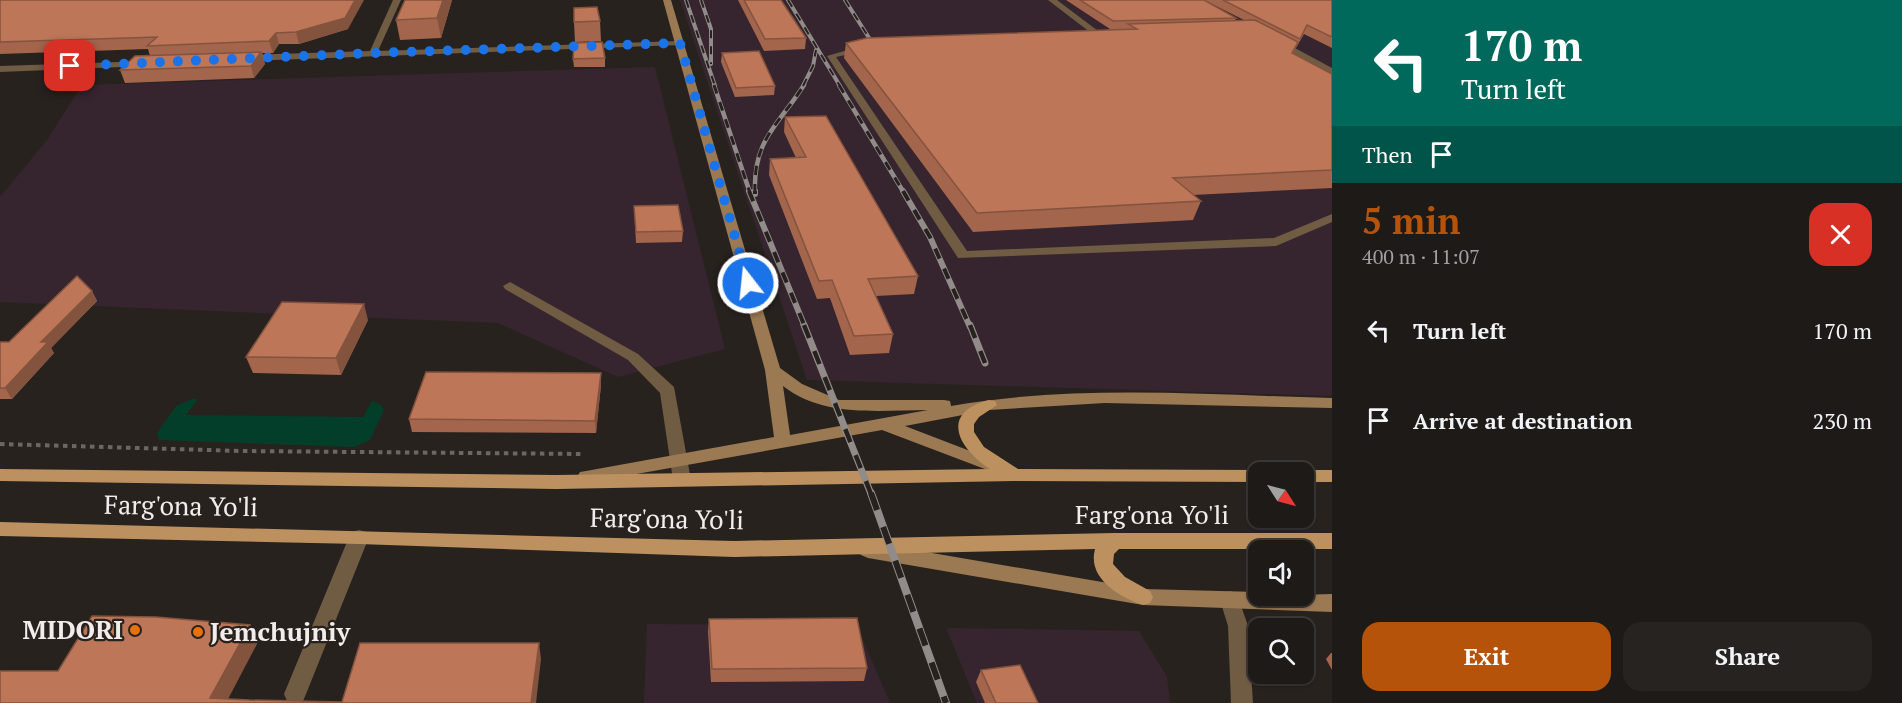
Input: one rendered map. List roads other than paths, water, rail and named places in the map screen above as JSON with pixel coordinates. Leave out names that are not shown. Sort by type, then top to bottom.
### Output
[{"type":"main road","points":[[989,405],[977,410],[969,417],[965,425],[966,436],[971,446],[983,456],[1015,475]]},
{"type":"main road","name":"Farg'ona Yo'li","points":[[0,475],[556,482],[1015,475],[1248,476]]},
{"type":"main road","points":[[1314,476],[1332,477]]},
{"type":"main road","name":"Farg'ona Yo'li","points":[[0,529],[734,549],[1115,541],[1332,541]]},
{"type":"main road","points":[[1115,541],[1104,551],[1103,566],[1118,583],[1143,597]]},
{"type":"street","points":[[667,0],[773,370],[783,441]]},
{"type":"street","points":[[773,370],[795,388],[1015,475]]},
{"type":"street","points":[[837,405],[989,405],[1105,398],[1332,403]]},
{"type":"street","points":[[556,482],[989,405]]},
{"type":"street","points":[[849,547],[1143,597],[1332,603]]},
{"type":"lane","points":[[373,53],[398,0]]},
{"type":"lane","points":[[1052,0],[1098,34]]},
{"type":"lane","points":[[1087,34],[1110,34]]},
{"type":"lane","points":[[1269,38],[1332,72]]},
{"type":"lane","points":[[233,59],[680,43]]},
{"type":"lane","points":[[873,47],[831,56],[963,255],[1276,242],[1332,218]]},
{"type":"lane","points":[[0,69],[152,63]]},
{"type":"lane","points":[[510,286],[633,357],[668,391],[682,480]]},
{"type":"lane","points":[[295,694],[359,537]]},
{"type":"lane","points":[[1230,600],[1238,626],[1242,703]]},
{"type":"railway","points":[[686,0],[715,86]]},
{"type":"railway","points":[[701,0],[711,29],[711,64]]},
{"type":"railway","points":[[788,0],[840,86]]},
{"type":"railway","points":[[845,0],[871,41]]},
{"type":"railway","points":[[803,86],[813,66],[816,50]]},
{"type":"railway","points":[[714,85],[750,193]]},
{"type":"railway","points":[[755,194],[755,175],[763,146],[804,85]]},
{"type":"railway","points":[[839,85],[904,193]]},
{"type":"railway","points":[[749,191],[805,327]]},
{"type":"railway","points":[[903,191],[930,237],[970,327]]},
{"type":"railway","points":[[804,325],[871,494]]},
{"type":"railway","points":[[970,325],[985,363]]},
{"type":"railway","points":[[871,493],[946,703]]},
{"type":"place","name":"MIDORI","points":[[135,630]]},
{"type":"place","name":"Jemchujniy","points":[[198,632]]}]
